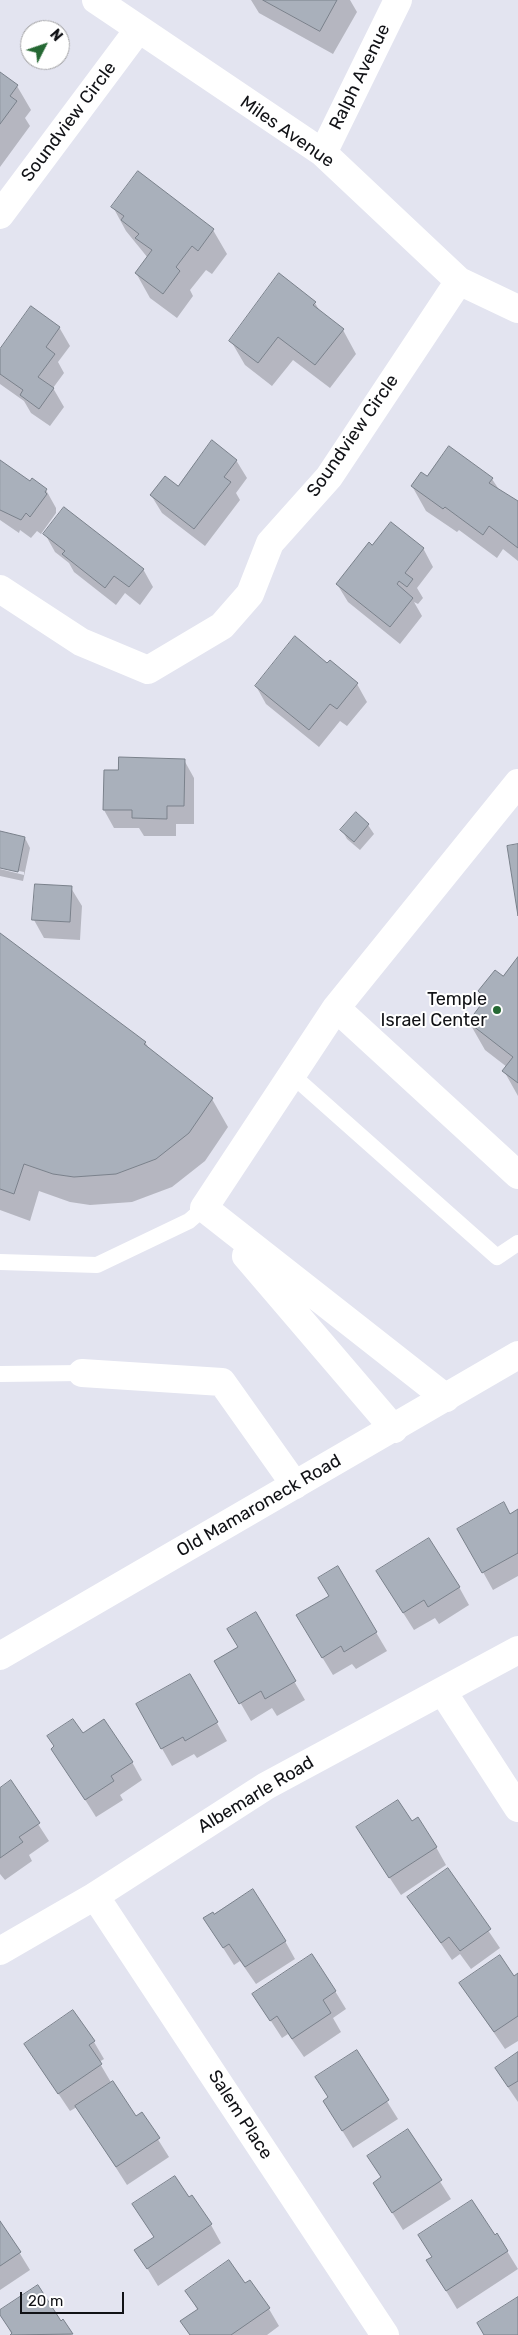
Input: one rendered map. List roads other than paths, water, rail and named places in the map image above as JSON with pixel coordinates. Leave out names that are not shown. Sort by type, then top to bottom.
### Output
[{"type":"street","name":"Miles Avenue","points":[[96,0],[322,153],[459,281],[518,309]]},
{"type":"street","name":"Ralph Avenue","points":[[322,153],[398,0]]},
{"type":"street","name":"Soundview Circle","points":[[0,215],[138,30]]},
{"type":"street","name":"Soundview Circle","points":[[0,589],[81,642],[148,670],[222,626],[250,594],[270,544],[329,477],[459,281]]},
{"type":"street","points":[[204,1208],[336,1008],[518,783]]},
{"type":"street","points":[[336,1008],[518,1175]]},
{"type":"street","points":[[204,1208],[446,1398]]},
{"type":"street","points":[[204,1208],[394,1429]]},
{"type":"street","name":"Old Mamaroneck Road","points":[[0,1656],[394,1429],[518,1355]]},
{"type":"street","points":[[82,1373],[222,1382],[295,1485]]},
{"type":"street","name":"Albemarle Road","points":[[0,1951],[95,1896],[266,1786],[518,1650]]},
{"type":"street","points":[[443,1692],[518,1808]]},
{"type":"street","name":"Salem Place","points":[[95,1896],[385,2335]]},
{"type":"lane","points":[[292,1075],[498,1257],[518,1243]]},
{"type":"lane","points":[[0,1262],[97,1265],[189,1222],[204,1208]]},
{"type":"lane","points":[[0,1374],[82,1373]]},
{"type":"place","name":"Temple Israel Center","points":[[497,1010]]}]
